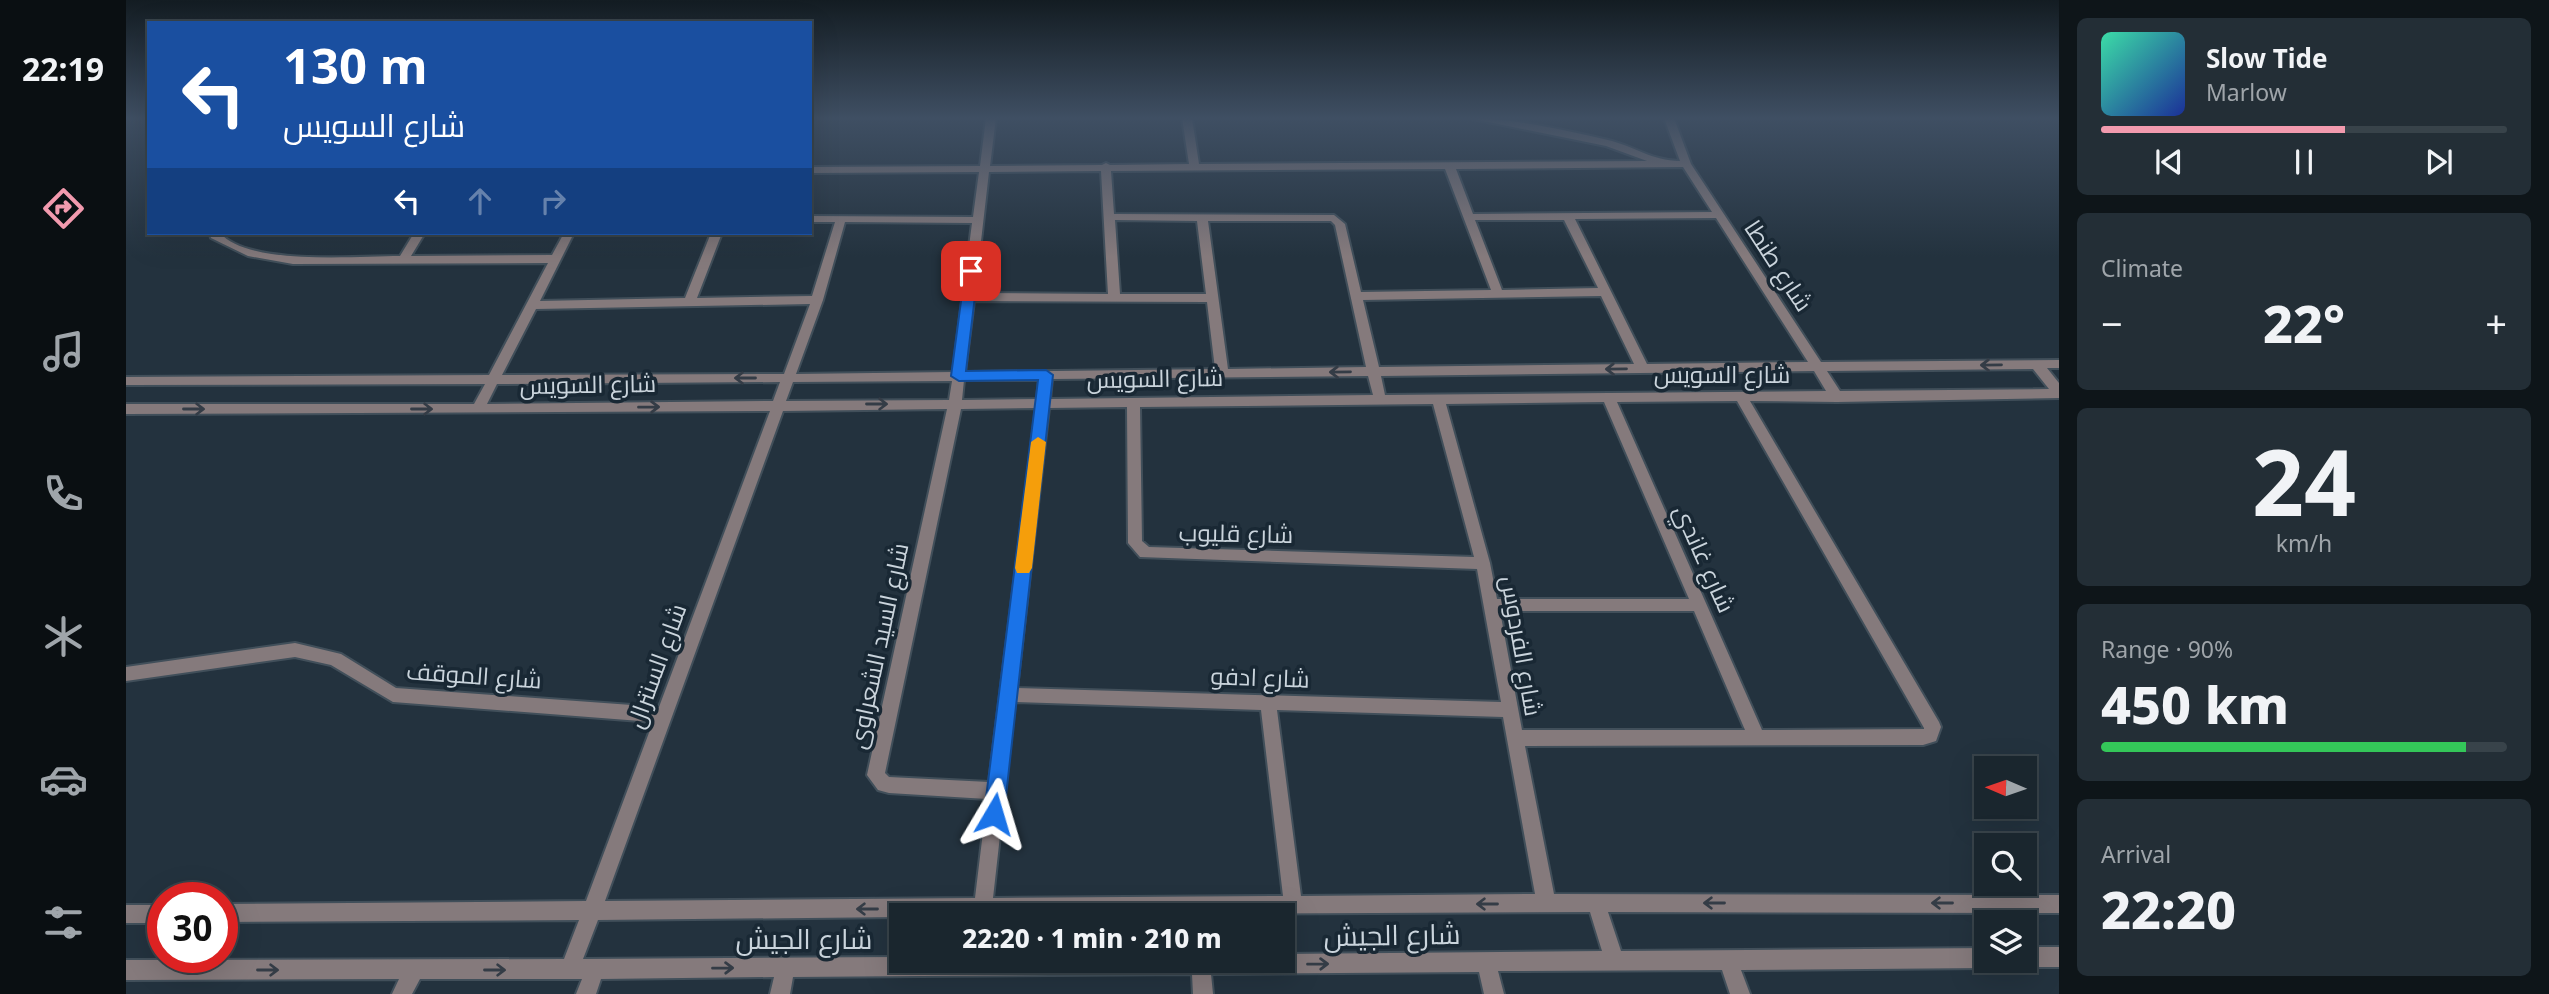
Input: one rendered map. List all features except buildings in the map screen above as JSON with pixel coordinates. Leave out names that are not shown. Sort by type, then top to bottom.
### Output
[{"type":"street","points":[[812,170],[1580,164]]},
{"type":"street","name":"شارع طنطا","points":[[1686,164],[1837,397]]},
{"type":"street","points":[[1449,165],[1498,294]]},
{"type":"street","points":[[1106,166],[1114,298]]},
{"type":"street","points":[[955,404],[984,167]]},
{"type":"street","points":[[1469,217],[1719,215]]},
{"type":"street","points":[[1202,216],[1222,373]]},
{"type":"street","points":[[1109,217],[1329,216],[1340,224],[1380,400]]},
{"type":"street","points":[[1568,216],[1643,369]]},
{"type":"street","points":[[812,219],[977,220]]},
{"type":"street","name":"شارع السنترال","points":[[570,970],[817,300],[841,219]]},
{"type":"street","points":[[215,235],[234,248],[260,257],[293,260],[555,260]]},
{"type":"street","points":[[402,260],[418,235]]},
{"type":"street","points":[[478,409],[568,235]]},
{"type":"street","points":[[690,302],[716,235]]},
{"type":"street","points":[[1357,296],[1605,292]]},
{"type":"street","points":[[968,296],[1213,299]]},
{"type":"street","points":[[532,305],[817,300]]},
{"type":"street","points":[[2036,364],[2059,393]]},
{"type":"street","name":"شارع السويس","points":[[126,381],[787,378],[2059,364]]},
{"type":"street","points":[[984,903],[1046,375]]},
{"type":"street","name":"شارع السويس","points":[[126,410],[2059,393]]},
{"type":"street","name":"شارع غاندي","points":[[1608,397],[1757,738]]},
{"type":"street","points":[[1515,738],[1930,736],[1933,727],[1741,397]]},
{"type":"street","name":"شارع الفردوس","points":[[1438,399],[1483,563],[1546,903]]},
{"type":"street","name":"شارع قليوب","points":[[1133,402],[1135,543],[1145,554],[1483,563]]},
{"type":"street","name":"شارع السيد الشعراوى","points":[[955,404],[876,775],[884,784],[890,785],[997,791]]},
{"type":"street","points":[[1491,605],[1699,605]]},
{"type":"street","name":"شارع الموقف","points":[[126,674],[295,650],[335,659],[393,695],[663,715]]},
{"type":"street","name":"شارع ادفو","points":[[1009,695],[1509,710]]},
{"type":"street","points":[[1268,703],[1293,903]]},
{"type":"street","points":[[1596,903],[1615,961]]},
{"type":"street","name":"شارع الجيش","points":[[1295,905],[2059,904]]},
{"type":"street","name":"شارع الجيش","points":[[238,913],[889,908]]},
{"type":"street","points":[[126,914],[147,914]]},
{"type":"street","points":[[2037,957],[2059,957]]},
{"type":"street","name":"شارع الجيش","points":[[1295,963],[1974,958]]},
{"type":"street","points":[[1728,960],[1740,994]]},
{"type":"street","points":[[1486,962],[1494,994]]},
{"type":"street","name":"شارع الجيش","points":[[128,975],[889,966]]},
{"type":"street","points":[[780,994],[786,967]]},
{"type":"street","points":[[402,994],[414,970]]},
{"type":"street","points":[[586,994],[596,970]]},
{"type":"street","points":[[1202,973],[1203,994]]},
{"type":"slow traffic","points":[[1023,568],[1038,442]]},
{"type":"route","points":[[971,271],[959,376],[1046,375],[994,814]]}]
